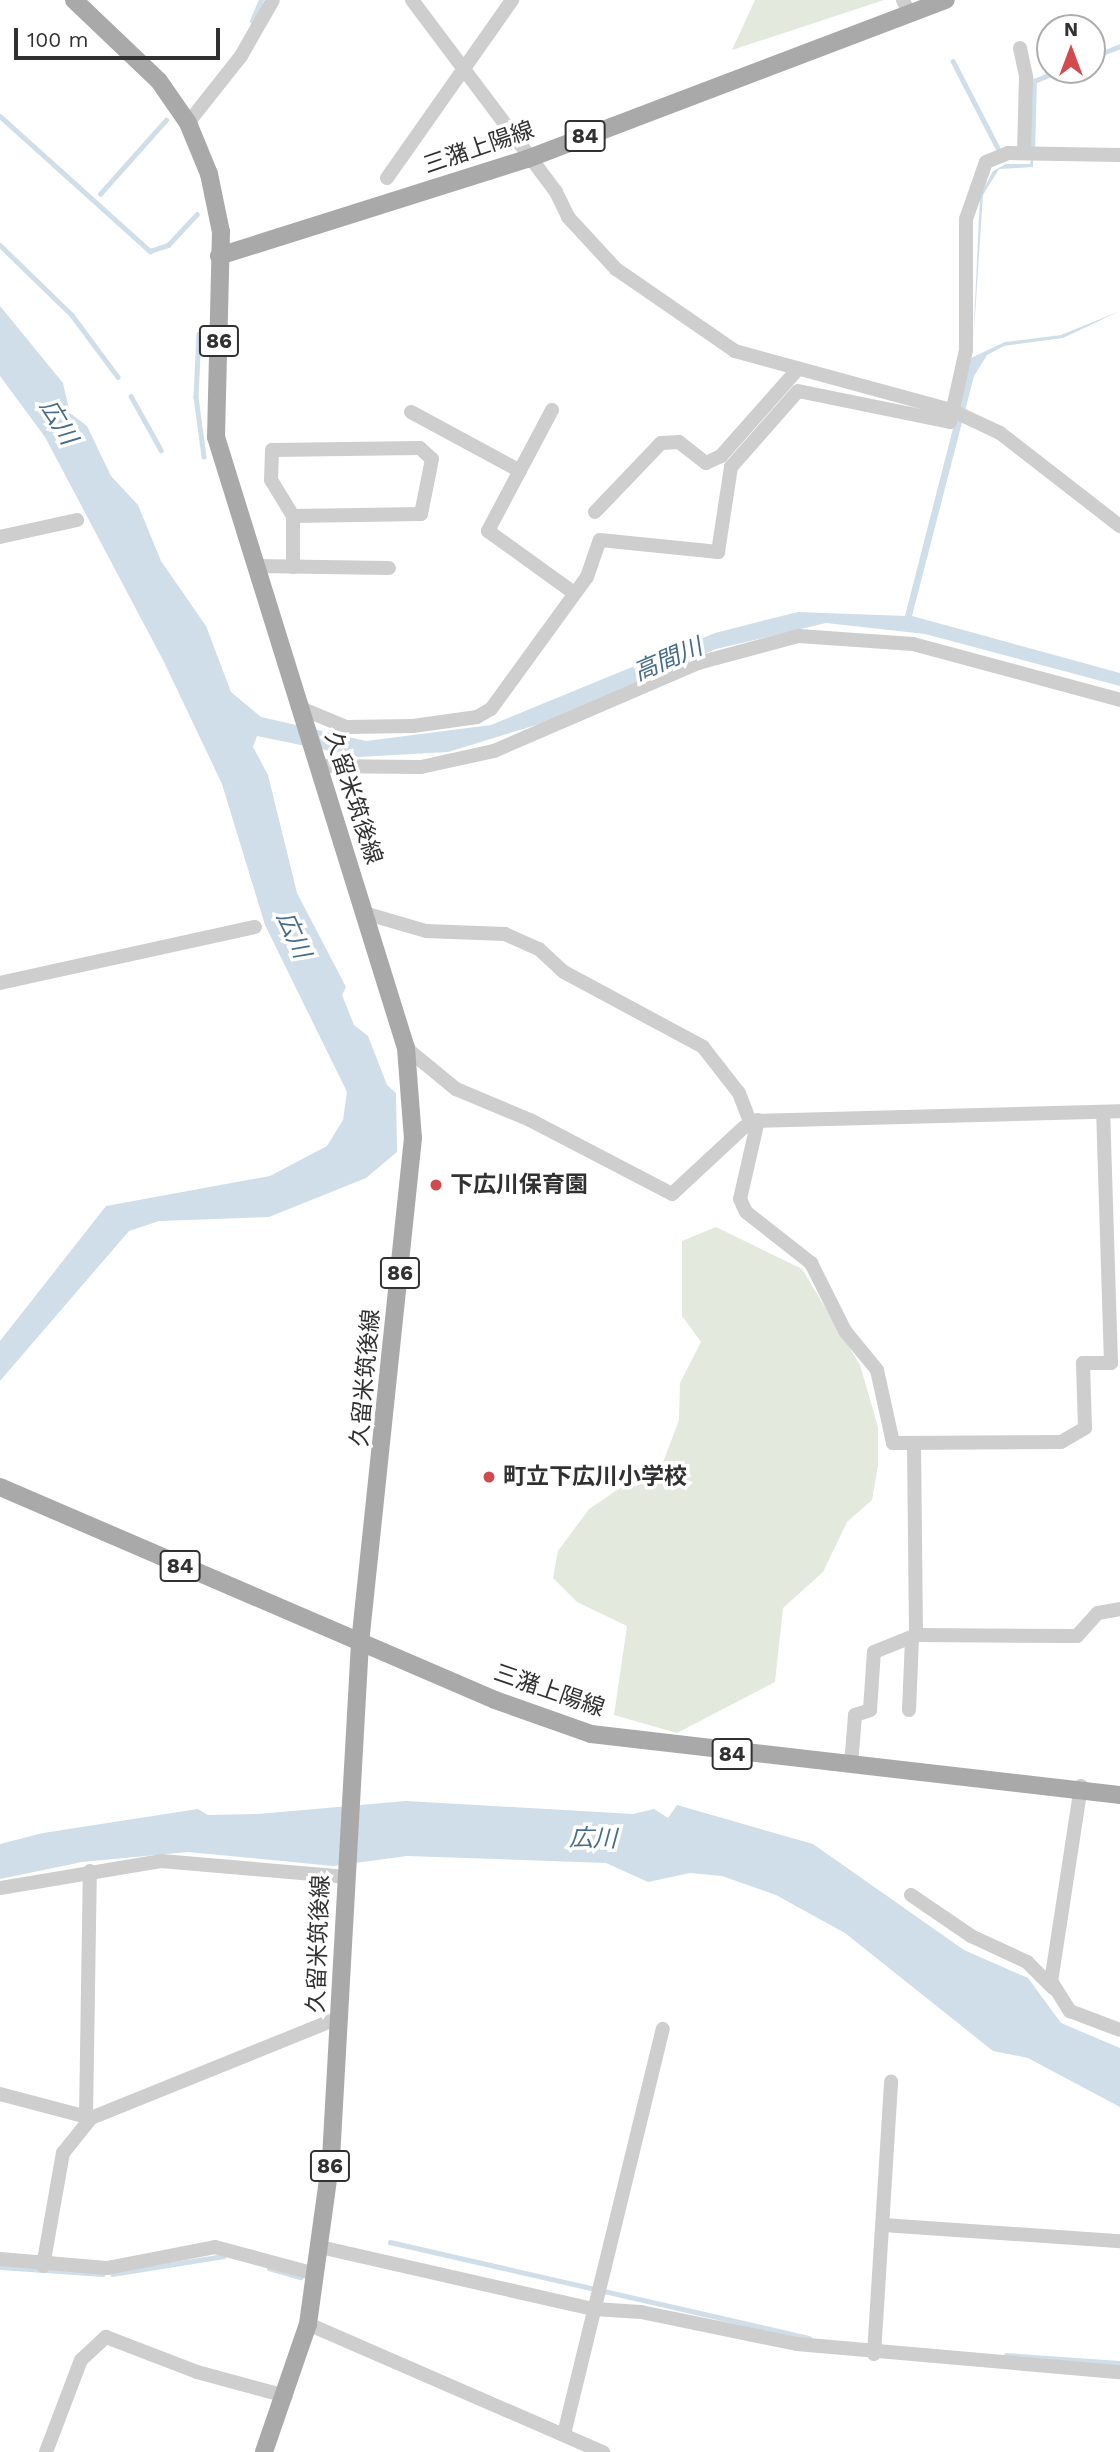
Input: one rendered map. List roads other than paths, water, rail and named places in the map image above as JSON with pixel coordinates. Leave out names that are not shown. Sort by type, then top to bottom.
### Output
[{"type":"main road","name":"久留米筑後線","points":[[74,0],[159,80],[188,123],[209,174],[222,232],[219,257],[216,438],[406,1048],[414,1138],[360,1643],[341,2017],[320,2247],[308,2324],[286,2396],[264,2452]]},
{"type":"main road","name":"三潴上陽線","points":[[219,257],[527,159],[906,6],[947,0]]},
{"type":"main road","name":"三潴上陽線","points":[[0,1487],[360,1643],[591,1734],[851,1765],[1081,1786],[1120,1795]]},
{"type":"street","points":[[188,123],[241,56],[273,0]]},
{"type":"street","points":[[412,0],[589,244],[616,269],[735,351],[957,413],[1017,445],[1120,526]]},
{"type":"street","points":[[387,178],[512,0]]},
{"type":"street","points":[[1020,48],[1026,77],[1029,152]]},
{"type":"street","points":[[300,714],[346,727],[477,717],[491,709],[574,593],[600,540],[718,552],[731,467],[798,391],[950,422],[957,413],[966,350],[966,219],[973,188],[995,155],[1029,152],[1120,155]]},
{"type":"street","points":[[595,512],[661,443],[679,442],[706,463],[721,456],[797,370]]},
{"type":"street","points":[[552,410],[488,531],[574,593]]},
{"type":"street","points":[[411,412],[520,471]]},
{"type":"street","points":[[293,516],[421,514],[432,459],[420,448],[272,450],[271,480],[293,516],[293,567]]},
{"type":"street","points":[[0,537],[77,520]]},
{"type":"street","points":[[256,566],[389,568]]},
{"type":"street","points":[[318,762],[421,767],[494,751],[698,663],[799,636],[913,643],[1120,700]]},
{"type":"street","points":[[363,913],[426,931],[505,934],[539,949],[564,972],[703,1047],[739,1093],[750,1121],[1120,1111]]},
{"type":"street","points":[[0,984],[255,927]]},
{"type":"street","points":[[406,1048],[456,1089],[530,1120],[672,1194],[744,1127]]},
{"type":"street","points":[[758,1120],[740,1199],[746,1212],[811,1263],[845,1331],[877,1370],[893,1443],[1061,1442],[1085,1428],[1083,1363],[1111,1363],[1103,1112]]},
{"type":"street","points":[[909,1710],[914,1637],[914,1443]]},
{"type":"street","points":[[851,1765],[855,1715],[870,1710],[874,1653],[914,1637],[1077,1636],[1098,1613],[1120,1609]]},
{"type":"street","points":[[1053,1988],[1081,1786]]},
{"type":"street","points":[[0,1888],[161,1861],[347,1874]]},
{"type":"street","points":[[88,2118],[90,1871]]},
{"type":"street","points":[[911,1895],[971,1936],[1027,1962],[1053,1988],[1070,2011],[1120,2030]]},
{"type":"street","points":[[43,2266],[63,2154],[88,2118],[341,2017]]},
{"type":"street","points":[[564,2434],[583,2340],[600,2299],[663,2029]]},
{"type":"street","points":[[874,2348],[891,2082]]},
{"type":"street","points":[[0,2094],[88,2118]]},
{"type":"street","points":[[883,2225],[1120,2241]]},
{"type":"street","points":[[0,2259],[43,2266],[107,2268],[215,2247],[316,2274]]},
{"type":"street","points":[[320,2247],[874,2348],[1120,2372]]},
{"type":"street","points":[[308,2324],[603,2452]]},
{"type":"street","points":[[46,2452],[81,2360],[106,2337],[197,2372],[286,2396]]},
{"type":"water","points":[[1033,149],[1033,167],[999,169],[983,195],[973,346],[980,196],[993,171],[1006,164],[1030,164]]},
{"type":"water","points":[[0,306],[63,383],[70,413],[87,426],[111,476],[138,505],[161,561],[206,626],[231,692],[261,717],[366,741],[491,725],[715,633],[798,612],[905,616],[971,358],[1005,342],[1061,335],[1120,311],[1063,338],[1004,346],[987,355],[974,376],[912,616],[1120,673],[1120,686],[925,634],[826,623],[716,649],[559,718],[448,752],[359,757],[257,736],[253,747],[268,775],[297,893],[346,987],[342,995],[354,1025],[368,1036],[387,1085],[396,1093],[397,1152],[366,1178],[269,1217],[159,1221],[129,1231],[0,1381],[0,1341],[106,1206],[270,1176],[327,1146],[343,1120],[347,1092],[265,925],[222,784],[164,662],[45,437],[0,376]]},
{"type":"water","name":"広川","points":[[406,1801],[633,1814],[654,1809],[668,1818],[677,1805],[813,1844],[964,1950],[1028,1978],[1061,2023],[1120,2048],[1120,2107],[1028,2058],[993,2051],[845,1933],[776,1895],[722,1876],[690,1873],[648,1882],[606,1863],[407,1856],[333,1866],[188,1852],[82,1862],[0,1879],[0,1844],[43,1833],[198,1809],[208,1815],[258,1814]]},
{"type":"waterway","points":[[252,21],[261,0]]},
{"type":"waterway","points":[[1106,52],[1120,46]]},
{"type":"waterway","points":[[953,61],[998,148]]},
{"type":"waterway","points":[[1032,152],[1036,80]]},
{"type":"waterway","points":[[0,116],[150,251],[168,245],[197,214]]},
{"type":"waterway","points":[[100,194],[166,120]]},
{"type":"waterway","points":[[0,245],[72,315],[118,377]]},
{"type":"waterway","points":[[199,334],[196,397],[204,456]]},
{"type":"waterway","points":[[131,396],[161,450]]},
{"type":"waterway","points":[[390,2242],[809,2338]]},
{"type":"waterway","points":[[112,2274],[224,2256]]},
{"type":"waterway","points":[[0,2267],[103,2274]]},
{"type":"waterway","points":[[269,2268],[301,2277]]},
{"type":"waterway","points":[[1006,2355],[1120,2363]]},
{"type":"place","name":"下広川保育園","points":[[436,1185]]},
{"type":"place","name":"町立下広川小学校","points":[[489,1477]]},
{"type":"water label","name":"高間川","points":[[668,660]]}]
